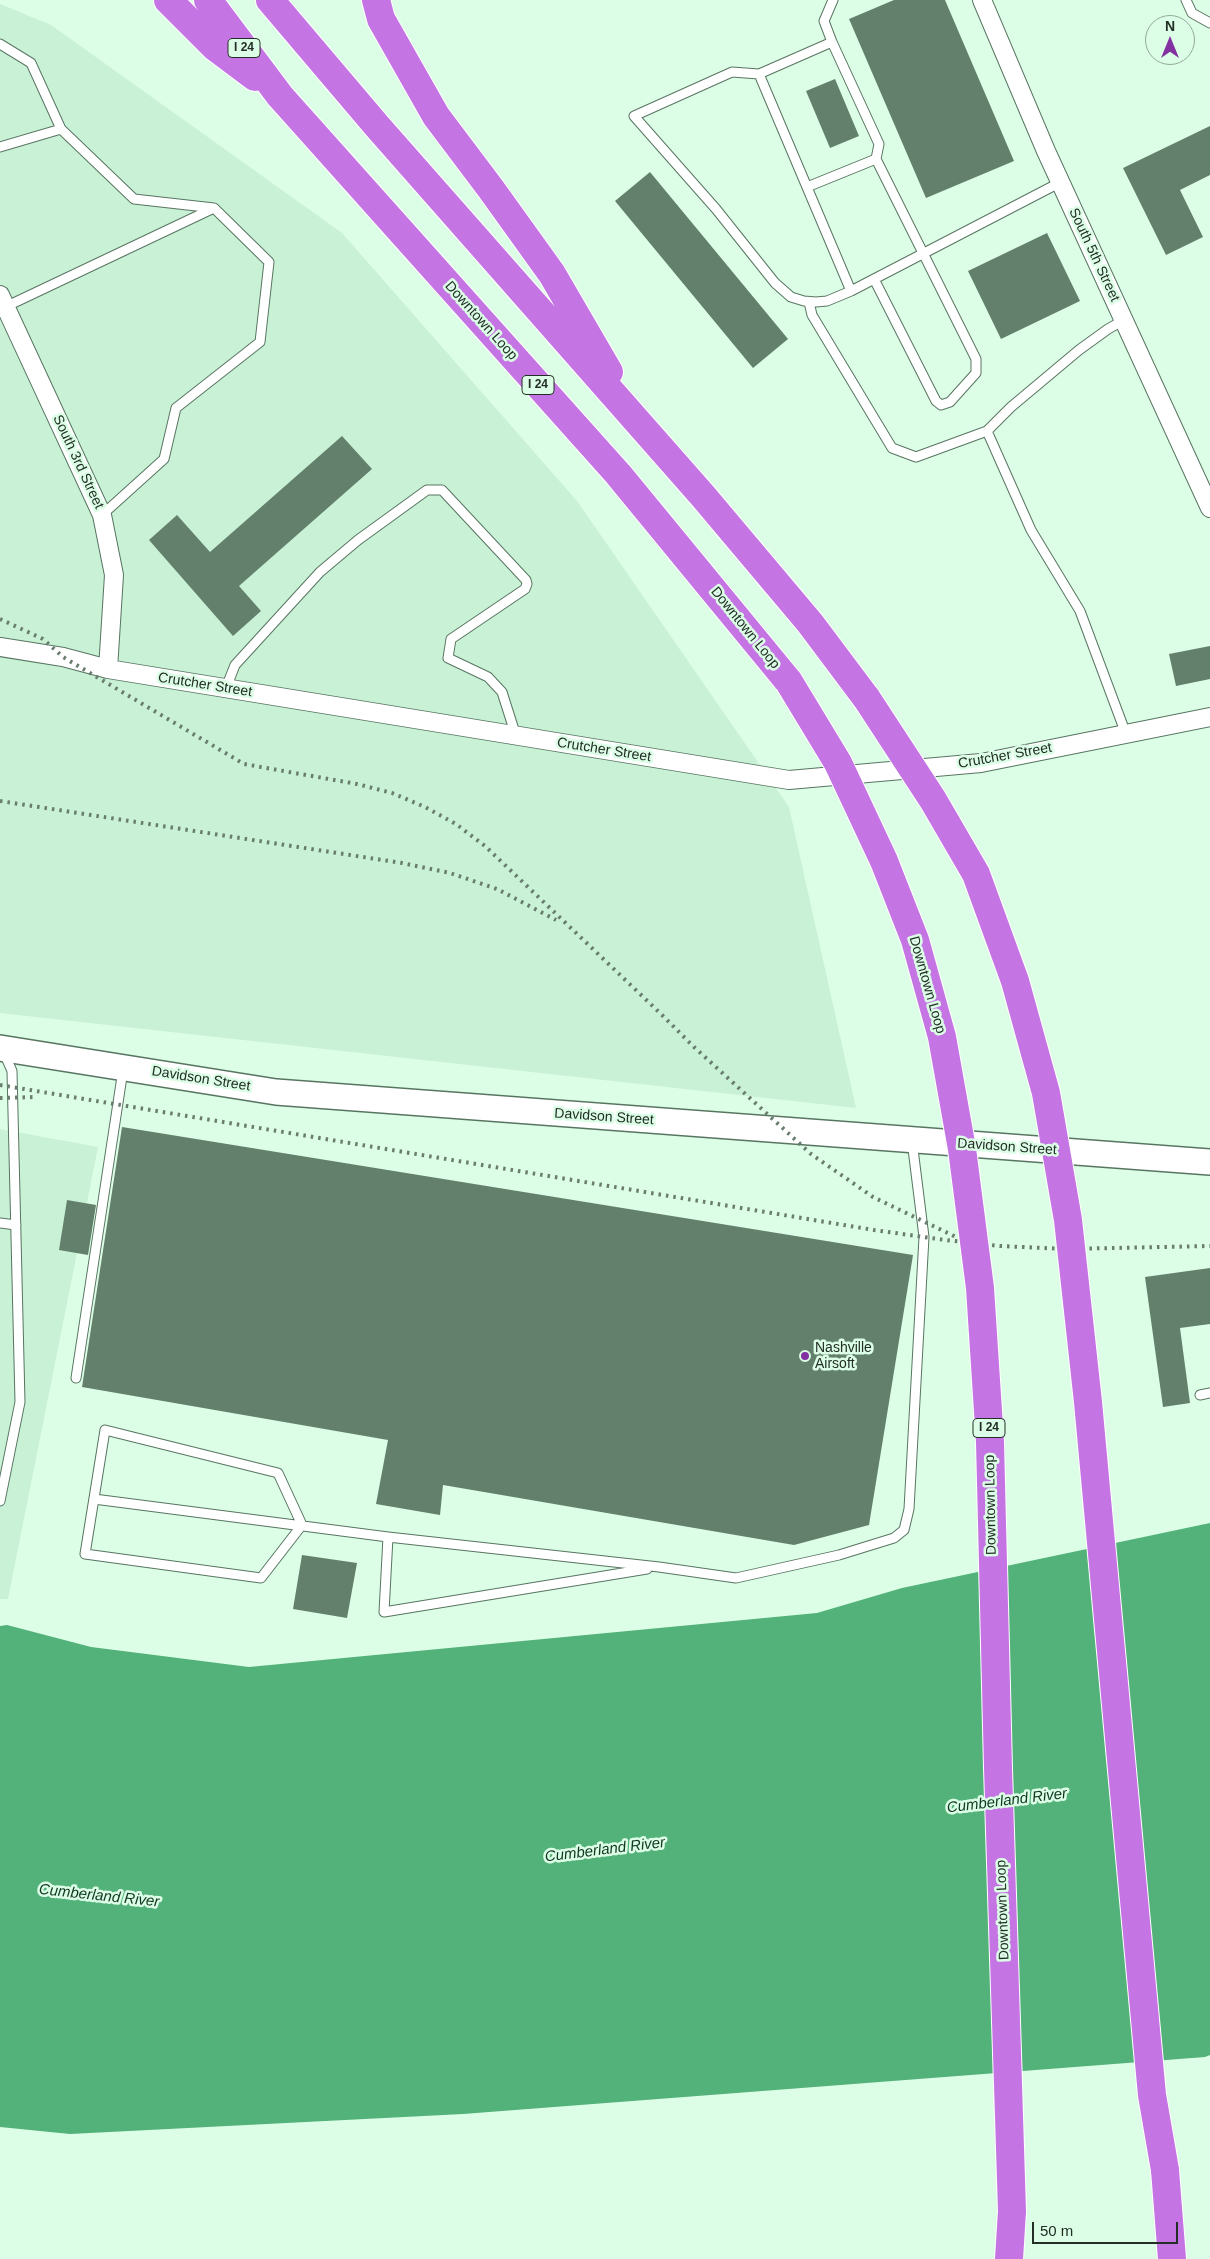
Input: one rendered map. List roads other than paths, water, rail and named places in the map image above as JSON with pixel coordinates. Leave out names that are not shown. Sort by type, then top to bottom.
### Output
[{"type":"highway","points":[[168,0],[215,47],[280,96]]},
{"type":"highway","name":"Downtown Loop","points":[[208,0],[280,96],[618,474],[789,682],[838,763],[884,861],[915,940],[942,1037],[962,1149],[980,1288],[990,1442],[1012,2211]]},
{"type":"highway","points":[[270,0],[383,133],[703,496],[810,623],[867,698],[933,800],[976,874],[1015,981],[1046,1092],[1068,1220],[1088,1402],[1151,2085],[1165,2170],[1172,2259]]},
{"type":"highway","points":[[376,0],[381,19],[436,116],[552,274],[640,425]]},
{"type":"highway","points":[[1162,2259],[1165,2170]]},
{"type":"highway","points":[[1009,2259],[1012,2211]]},
{"type":"highway","name":"I 24","points":[[1012,2211],[1013,2259]]},
{"type":"street","name":"South 5th Street","points":[[982,0],[1061,182],[1210,508]]},
{"type":"street","name":"South 3rd Street","points":[[2,304],[102,515],[114,575],[108,669]]},
{"type":"street","name":"Crutcher Street","points":[[0,647],[63,657],[108,669],[789,780],[981,762],[1210,717]]},
{"type":"street","name":"Davidson Street","points":[[0,1046],[276,1092],[1210,1162]]},
{"type":"lane","points":[[833,0],[824,21],[879,144],[876,159],[976,360],[976,373],[950,402],[941,405],[936,401],[874,279]]},
{"type":"lane","points":[[1186,0],[1192,13],[1210,23]]},
{"type":"lane","points":[[832,42],[759,74],[732,72],[634,116],[716,209],[774,283],[791,297],[808,302],[827,301],[851,291],[1061,182]]},
{"type":"lane","points":[[0,44],[31,63],[61,128],[134,199],[214,208],[269,262],[260,342],[176,408],[164,458],[102,515]]},
{"type":"lane","points":[[759,74],[851,291]]},
{"type":"lane","points":[[0,147],[61,128]]},
{"type":"lane","points":[[807,187],[876,159]]},
{"type":"lane","points":[[2,304],[214,208]]},
{"type":"lane","points":[[808,302],[812,315],[892,448],[916,456],[987,431],[1010,407],[1079,350],[1124,320]]},
{"type":"lane","points":[[987,431],[1031,530],[1080,611],[1126,734]]},
{"type":"lane","points":[[226,688],[235,665],[320,572],[358,540],[427,490],[442,490],[528,584],[525,589],[451,639],[448,658],[488,677],[502,692],[516,736]]},
{"type":"lane","points":[[0,1046],[12,1071],[20,1402],[0,1501]]},
{"type":"lane","points":[[76,1378],[123,1067]]},
{"type":"lane","points":[[94,1498],[388,1537],[660,1567],[736,1578],[839,1555],[894,1538],[904,1530],[909,1509],[924,1237],[912,1140]]},
{"type":"lane","points":[[0,1223],[16,1225]]},
{"type":"lane","points":[[104,1430],[278,1473],[302,1525],[261,1578],[85,1554],[104,1430]]},
{"type":"lane","points":[[388,1537],[384,1612],[660,1567]]},
{"type":"water","name":"Cumberland River","points":[[1210,1523],[1210,2055],[1205,2057],[463,2114],[70,2134],[0,2127],[0,1626],[7,1625],[91,1647],[249,1667],[817,1613],[902,1588]]},
{"type":"railway","points":[[0,619],[43,639],[63,657],[244,764],[357,784],[392,793],[425,807],[456,824],[485,846],[694,1047],[811,1154],[873,1197],[956,1237]]},
{"type":"railway","points":[[0,801],[402,863],[450,873],[497,889],[556,920]]},
{"type":"railway","points":[[0,1085],[874,1230],[945,1240],[1000,1246],[1066,1249],[1210,1246]]},
{"type":"railway","points":[[0,1098],[37,1097]]},
{"type":"place","name":"Nashville Airsoft","points":[[805,1356]]}]
